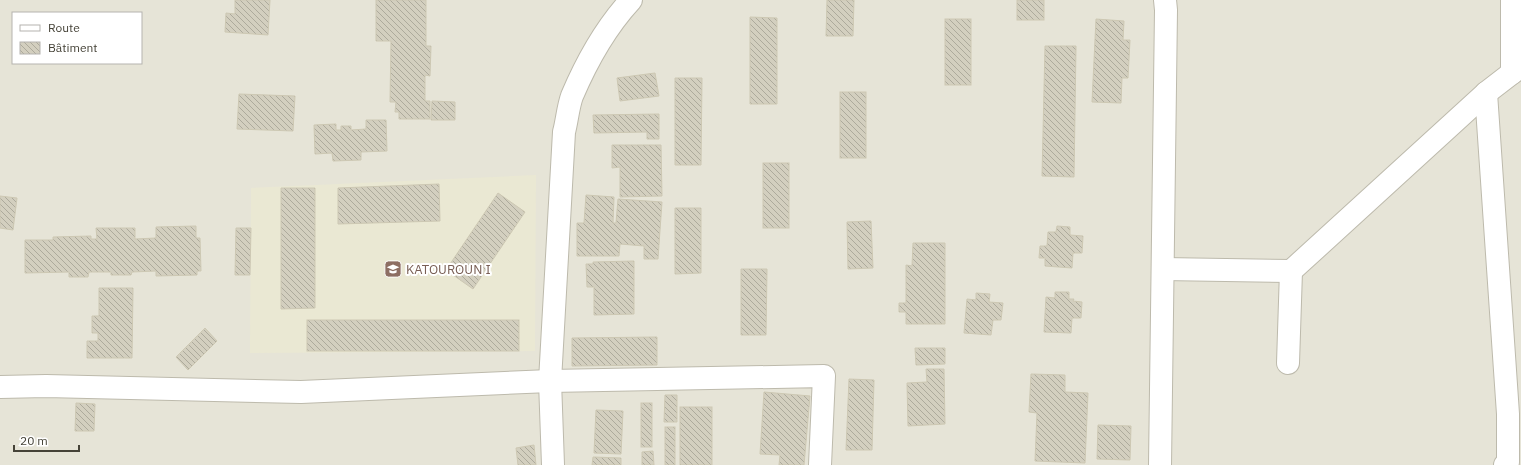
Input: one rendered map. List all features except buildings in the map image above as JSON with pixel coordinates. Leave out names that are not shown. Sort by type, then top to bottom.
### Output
[{"type":"street","points":[[553,465],[550,381],[564,132],[572,98],[590,59],[618,14],[631,0]]},
{"type":"street","points":[[1160,465],[1165,0]]},
{"type":"street","points":[[1163,269],[1291,271],[1486,93],[1517,69],[1512,0]]},
{"type":"street","points":[[1486,93],[1514,414],[1508,462],[1504,465]]},
{"type":"street","points":[[1288,363],[1291,271]]},
{"type":"street","points":[[0,387],[46,386],[301,392],[550,381],[824,376],[820,465]]},
{"type":"shaded area","points":[[0,0],[1521,0],[1521,465],[0,465]]},
{"type":"shaded area","name":"KATOUROUN I","points":[[536,175],[535,351],[250,353],[251,188]]},
{"type":"place","name":"KATOUROUN I","points":[[393,269]]}]
